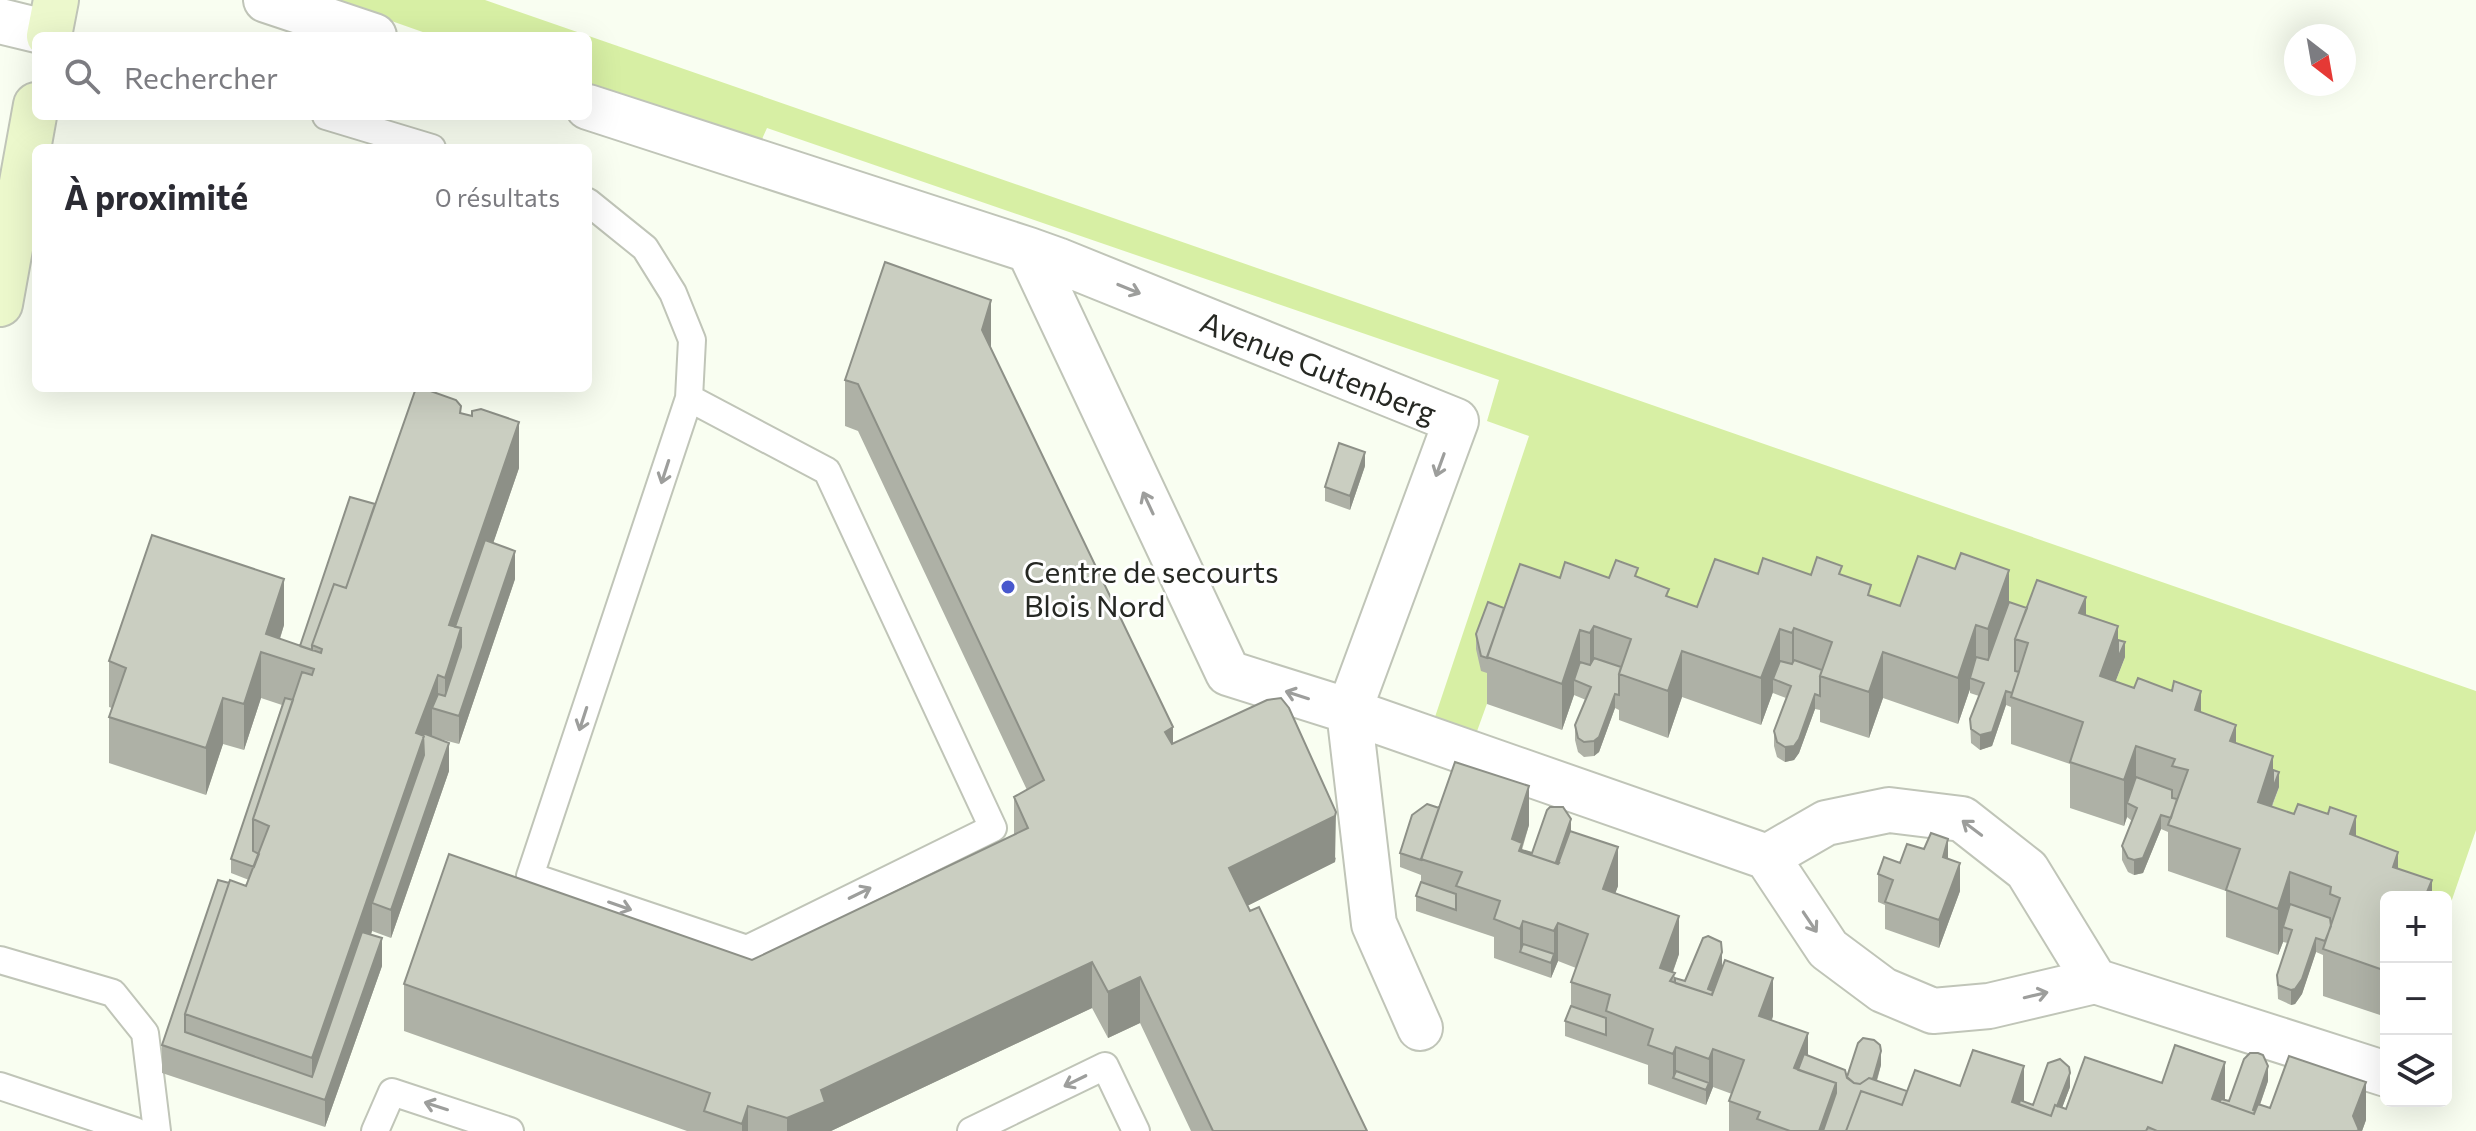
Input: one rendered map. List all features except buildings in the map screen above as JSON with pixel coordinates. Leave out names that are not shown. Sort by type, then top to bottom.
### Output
[{"type":"main road","points":[[0,304],[33,120]]},
{"type":"street","points":[[266,0],[362,32]]},
{"type":"street","points":[[0,21],[54,26]]},
{"type":"street","name":"Avenue Gutenberg","points":[[592,108],[1043,255],[1456,421],[1349,711],[1374,924],[1420,1028]]},
{"type":"street","points":[[1043,255],[1228,673],[1349,711],[1767,857],[1828,949],[1883,990],[1933,1011],[1989,1006],[2095,981],[2380,1072]]},
{"type":"street","points":[[1767,857],[1826,823],[1889,810],[1962,819],[2027,870],[2095,981]]},
{"type":"lane","points":[[339,120],[419,144]]},
{"type":"lane","points":[[592,205],[645,248],[673,293],[692,340],[689,398],[530,876],[747,949],[993,828],[827,471],[689,398]]},
{"type":"lane","points":[[0,960],[113,993],[145,1033],[157,1131]]},
{"type":"lane","points":[[971,1131],[1105,1066],[1136,1131]]},
{"type":"lane","points":[[0,1086],[135,1131]]},
{"type":"lane","points":[[375,1131],[392,1092],[510,1131]]},
{"type":"green space","points":[[332,0],[485,0],[577,32],[423,32]]},
{"type":"green space","points":[[592,37],[2476,691],[2476,830],[2452,900],[2452,891],[2380,892],[2258,848],[2279,787],[2100,722],[2125,657],[1918,602],[1697,653],[1497,676],[1476,734],[1435,717],[1529,436],[1487,421],[1499,380],[767,128],[758,148],[592,91]]},
{"type":"place","name":"Centre de secourts Blois Nord","points":[[1008,587]]}]
